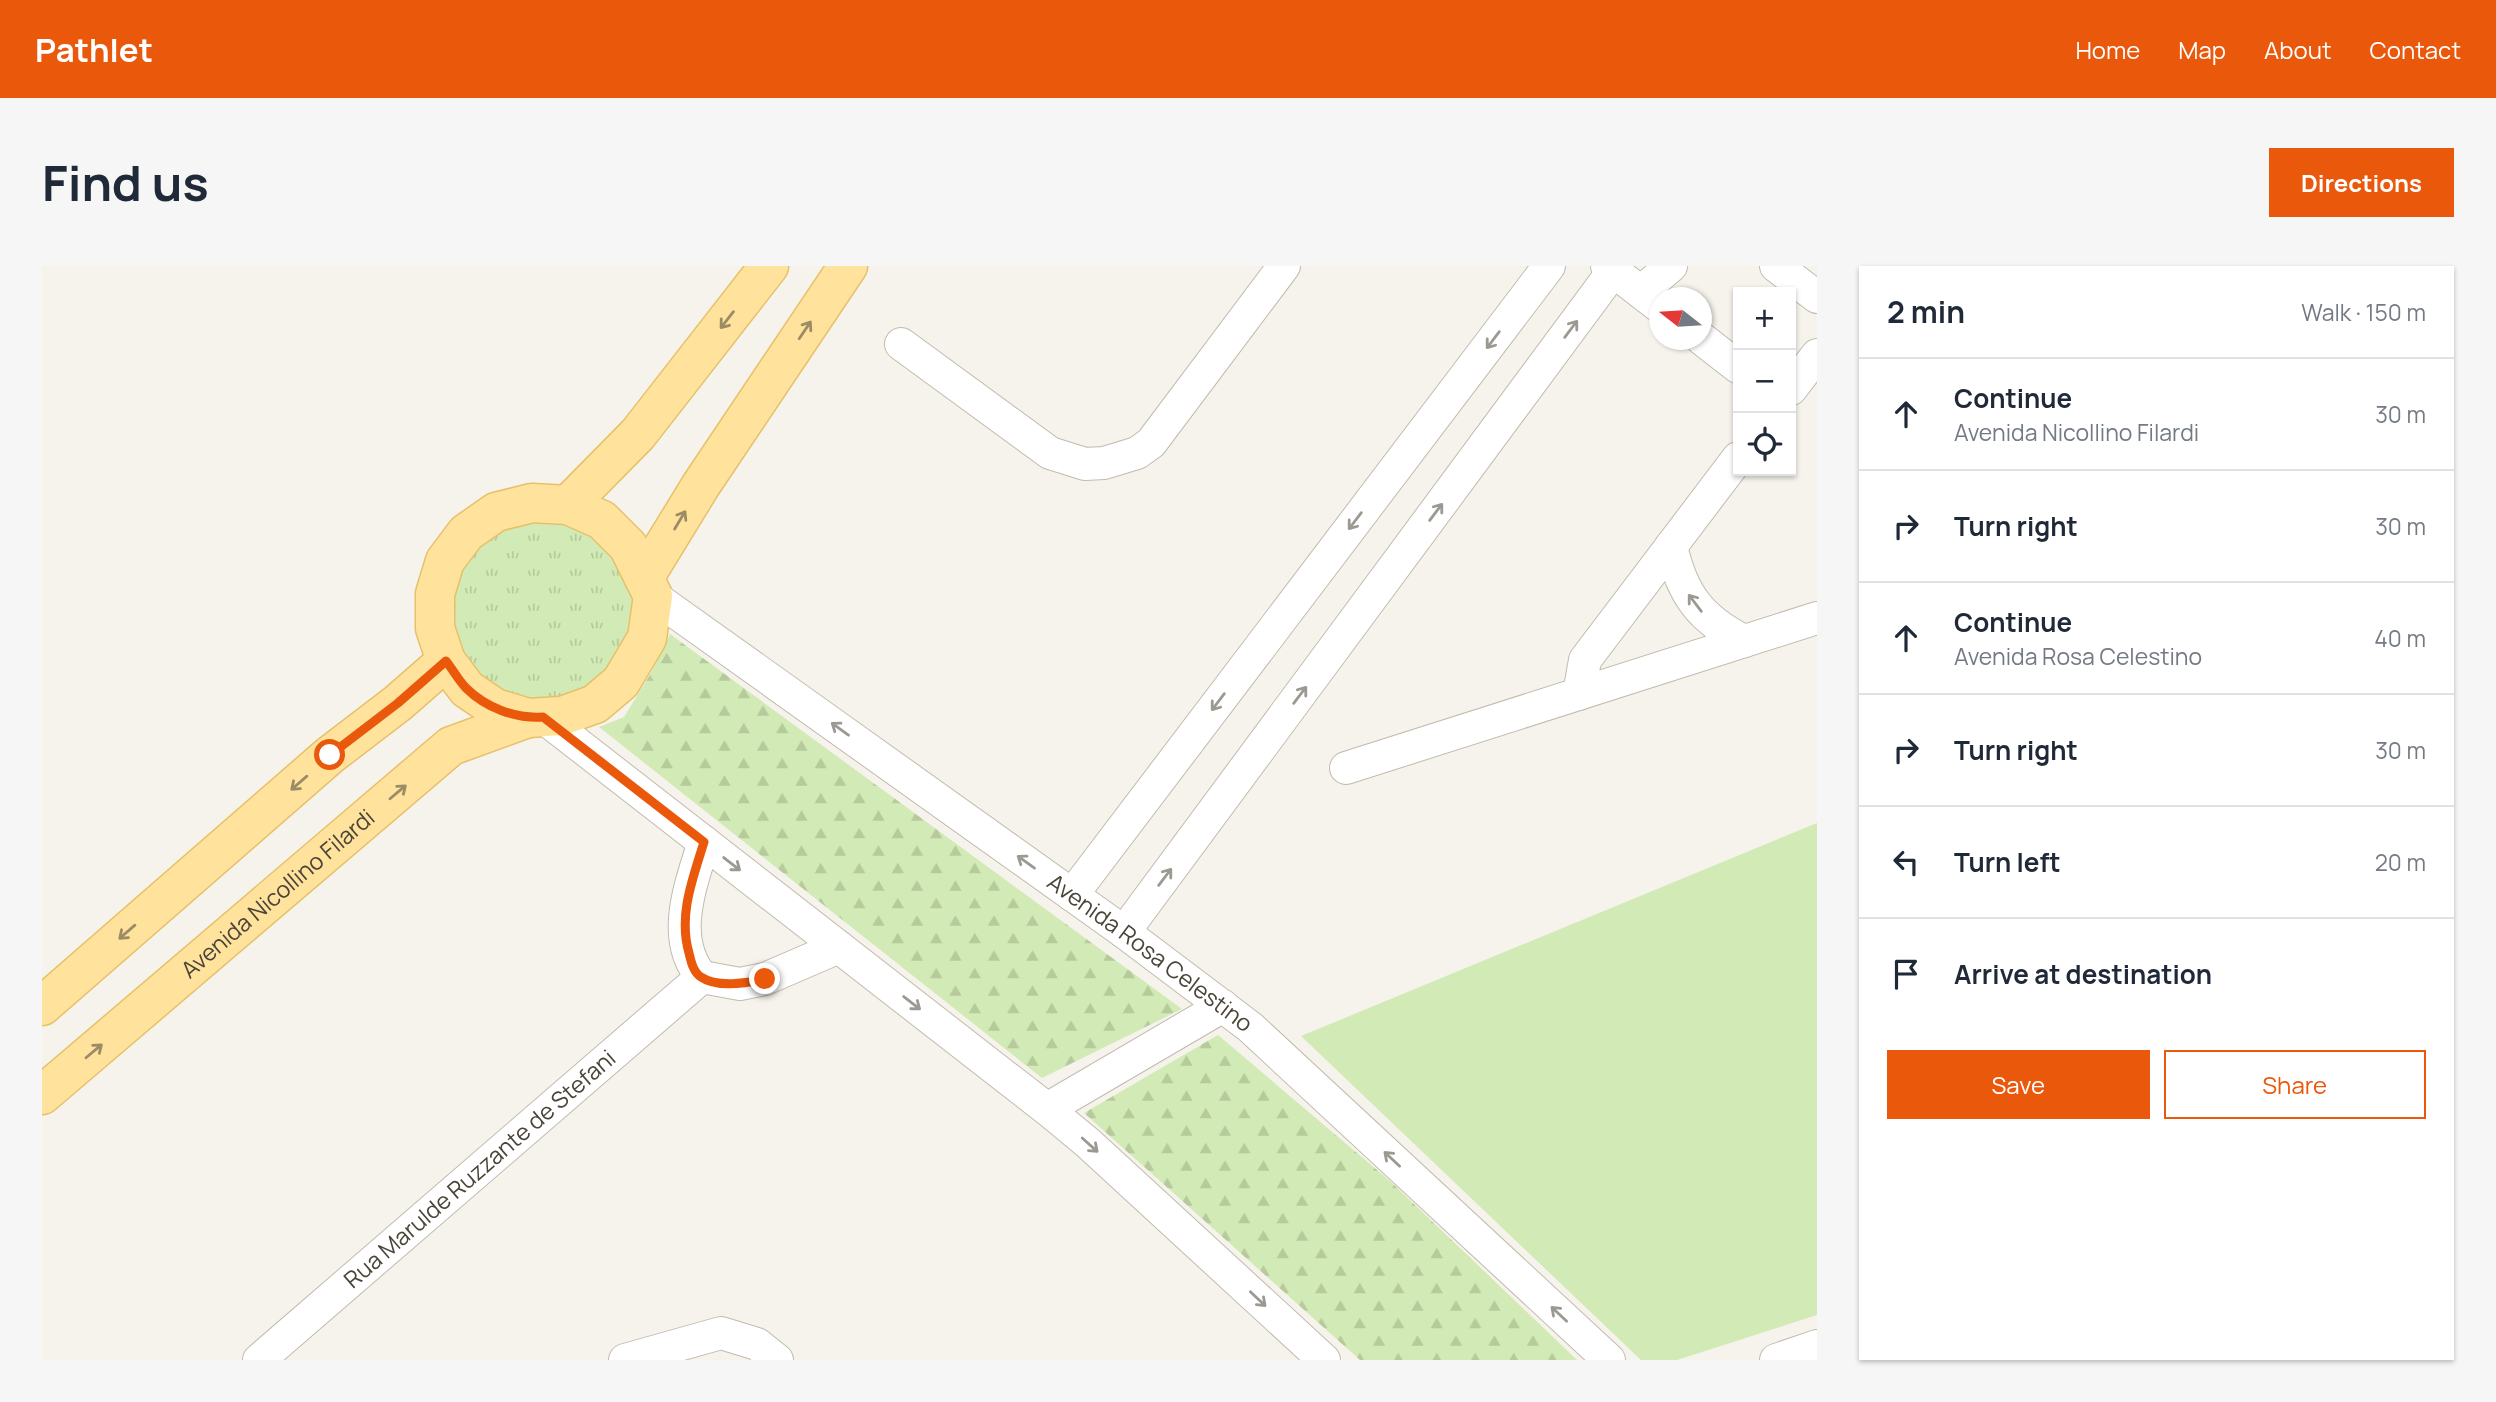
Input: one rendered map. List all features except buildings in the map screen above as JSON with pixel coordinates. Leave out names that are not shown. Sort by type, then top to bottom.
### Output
[{"type":"main road","points":[[568,505],[638,433],[769,266]]},
{"type":"main road","points":[[649,587],[628,546],[601,520],[568,505],[531,503],[496,512],[466,533],[445,561],[435,594],[435,628],[446,661],[467,689],[495,708],[536,718],[562,716],[595,704],[621,682],[647,638],[649,587],[701,485],[848,266]]},
{"type":"main road","points":[[42,1006],[330,755],[398,703],[446,661]]},
{"type":"main road","name":"Avenida Nicollino Filardi","points":[[42,1095],[451,746],[536,718]]},
{"type":"street","points":[[901,344],[1050,453],[1085,464],[1104,463],[1136,453],[1151,443],[1284,266]]},
{"type":"street","points":[[1072,895],[1549,266]]},
{"type":"street","points":[[1658,287],[1671,266]]},
{"type":"street","points":[[1776,266],[1817,297]]},
{"type":"street","points":[[1124,932],[1613,268],[1649,299]]},
{"type":"street","points":[[1712,347],[1733,364]]},
{"type":"street","points":[[1796,382],[1817,355]]},
{"type":"street","points":[[1579,694],[1584,660],[1733,465]]},
{"type":"street","points":[[1671,546],[1683,586],[1694,603],[1708,619],[1725,632],[1744,641]]},
{"type":"street","name":"Avenida Rosa Celestino","points":[[649,587],[1223,1006],[1260,1036],[1609,1360]]},
{"type":"street","points":[[1346,768],[1817,618]]},
{"type":"street","points":[[536,718],[704,842],[1047,1109],[1088,1143],[1324,1360]]},
{"type":"street","points":[[704,842],[688,895],[685,939],[693,967],[702,977],[740,984],[765,979],[839,947]]},
{"type":"street","name":"Rua Marulde Ruzzante de Stefani","points":[[259,1360],[702,977]]},
{"type":"street","points":[[1047,1109],[1223,1006]]},
{"type":"street","points":[[625,1360],[720,1333],[767,1352]]},
{"type":"street","points":[[1776,1360],[1817,1346]]},
{"type":"green space","points":[[534,514],[595,530],[632,580],[636,612],[630,643],[589,690],[561,701],[531,702],[503,694],[478,677],[460,652],[450,624],[459,565],[477,541]]},
{"type":"green space","points":[[670,634],[1182,1009],[1042,1078],[599,727],[624,717],[651,673]]},
{"type":"green space","points":[[1817,823],[1817,1315],[1677,1360],[1641,1360],[1301,1036]]},
{"type":"green space","points":[[1218,1035],[1390,1181],[1577,1360],[1360,1360],[1084,1113]]},
{"type":"route","points":[[330,755],[398,703],[446,661],[467,689],[495,708],[528,718],[543,717],[704,842],[688,895],[685,915],[685,939],[693,967],[702,977],[722,982],[740,984],[765,979]]}]
